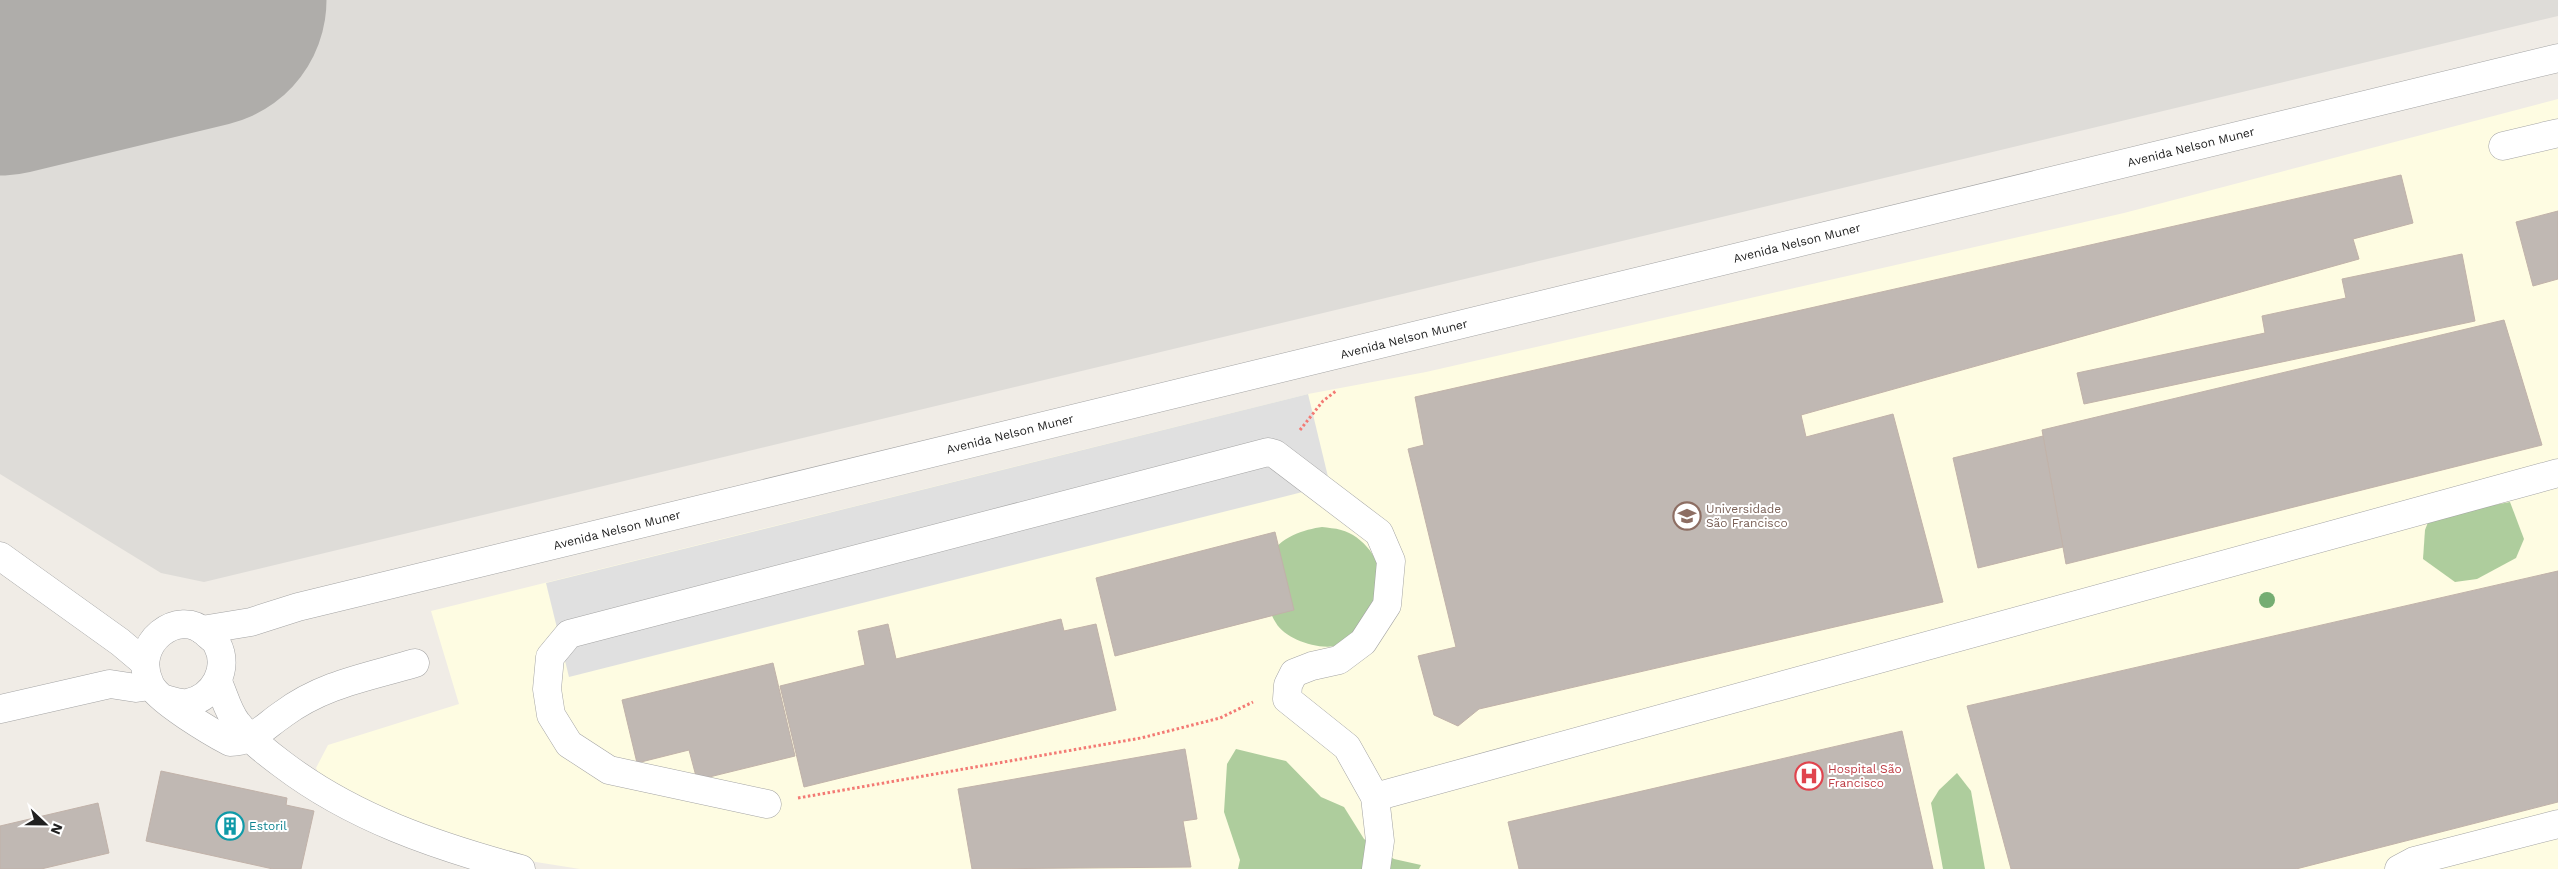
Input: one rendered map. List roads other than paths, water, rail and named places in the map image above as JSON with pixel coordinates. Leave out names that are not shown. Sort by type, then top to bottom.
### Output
[{"type":"street","name":"Avenida Nelson Muner","points":[[202,630],[251,622],[317,603],[2558,58]]},
{"type":"street","points":[[2503,146],[2558,133]]},
{"type":"street","points":[[768,804],[609,770],[569,744],[551,715],[548,689],[550,657],[568,634],[1268,452],[1276,454],[1378,533],[1391,561],[1387,605],[1363,642],[1338,660],[1312,666],[1294,673],[1288,685],[1287,699],[1347,747],[1375,796],[1380,841],[1376,869]]},
{"type":"street","points":[[1375,796],[2558,473]]},
{"type":"street","points":[[0,556],[120,642],[230,742],[242,742],[251,738],[284,713],[320,690],[415,663]]},
{"type":"street","points":[[151,672],[186,703],[205,696],[220,672],[238,636],[251,622]]},
{"type":"street","points":[[0,709],[110,684],[136,688],[151,672],[162,631],[182,624],[202,630],[217,644],[220,672],[236,722],[251,738],[311,786],[374,820],[485,859],[521,869]]},
{"type":"street","points":[[2399,869],[2414,861],[2558,824]]},
{"type":"place","name":"Universidade São Francisco","points":[[1687,516]]},
{"type":"place","name":"Hospital São Francisco","points":[[1809,776]]},
{"type":"place","name":"Estoril","points":[[230,826]]}]
